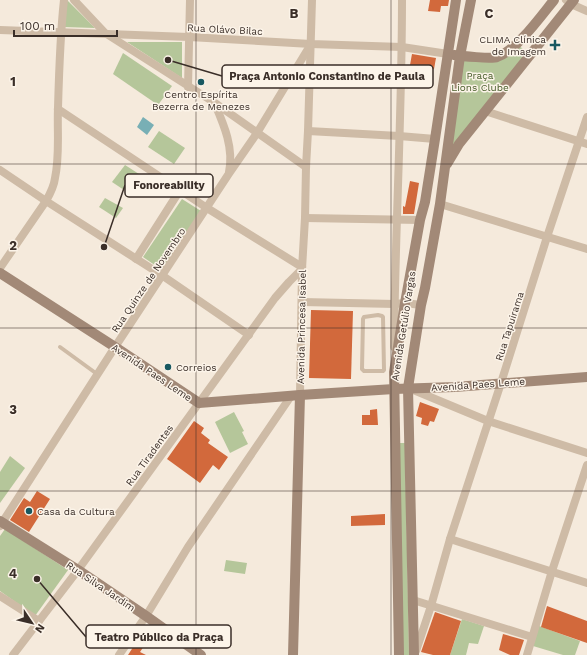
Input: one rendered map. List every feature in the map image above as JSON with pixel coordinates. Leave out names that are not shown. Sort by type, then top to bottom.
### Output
[{"type":"main road","name":"Avenida Getúlio Vargas","points":[[399,655],[394,372],[405,303],[436,139],[456,0]]},
{"type":"main road","name":"Avenida Getúlio Vargas","points":[[414,655],[408,388],[421,305],[440,204],[460,56],[470,0]]},
{"type":"main road","points":[[448,54],[496,58],[509,51],[528,32],[554,0]]},
{"type":"main road","points":[[445,168],[459,144],[570,1]]},
{"type":"main road","points":[[431,167],[436,180],[442,182]]},
{"type":"main road","name":"Avenida Paes Leme","points":[[0,273],[199,403],[296,395],[408,388],[455,387],[587,377]]},
{"type":"main road","name":"Avenida Princesa Isabel","points":[[292,655],[296,395]]},
{"type":"main road","points":[[397,504],[398,512],[402,516],[406,516],[409,513],[410,505]]},
{"type":"main road","name":"Rua Silva Jardim","points":[[1,523],[78,570],[201,655]]},
{"type":"main road","points":[[397,552],[399,542],[402,540],[408,542],[412,552]]},
{"type":"street","points":[[0,268],[46,201],[52,191],[55,179],[58,159],[58,110],[61,32],[64,0]]},
{"type":"street","points":[[74,0],[105,33],[214,103],[306,167]]},
{"type":"street","points":[[188,87],[190,0]]},
{"type":"street","name":"Avenida Princesa Isabel","points":[[296,395],[302,302],[312,0]]},
{"type":"street","points":[[394,372],[402,0]]},
{"type":"street","points":[[570,1],[587,11]]},
{"type":"street","name":"Rua Olávo Bilac","points":[[0,30],[105,33],[402,48],[448,54]]},
{"type":"street","name":"Rua Quinze de Novembro","points":[[1,523],[97,374],[257,133],[311,44]]},
{"type":"street","points":[[214,103],[227,134],[230,164],[228,175]]},
{"type":"street","points":[[58,110],[207,208],[302,268]]},
{"type":"street","points":[[485,111],[583,143]]},
{"type":"street","name":"Rua Tapuirama","points":[[414,655],[431,606],[450,539],[547,237],[583,143],[587,117]]},
{"type":"street","points":[[308,131],[436,139]]},
{"type":"street","points":[[0,170],[163,276],[249,335]]},
{"type":"street","points":[[136,259],[180,190]]},
{"type":"street","points":[[440,204],[587,249]]},
{"type":"street","points":[[305,218],[420,220]]},
{"type":"street","name":"Rua Tiradentes","points":[[13,655],[78,570],[275,298],[302,268]]},
{"type":"street","points":[[302,302],[405,303],[421,305]]},
{"type":"street","points":[[408,388],[488,421],[587,453]]},
{"type":"street","points":[[119,655],[146,616],[188,547],[234,479],[296,395]]},
{"type":"street","points":[[527,655],[552,571],[587,465]]},
{"type":"street","points":[[450,539],[587,583]]},
{"type":"street","points":[[0,596],[39,621]]},
{"type":"street","points":[[413,600],[532,637]]},
{"type":"lane","points":[[378,314],[379,303]]},
{"type":"lane","points":[[378,314],[383,317],[384,370],[364,372],[362,369],[363,319],[364,317],[378,314]]},
{"type":"lane","points":[[383,338],[394,340]]},
{"type":"lane","points":[[60,347],[97,374]]},
{"type":"green space","points":[[67,0],[95,28],[64,27]]},
{"type":"green space","points":[[127,42],[182,42],[182,78]]},
{"type":"green space","name":"Praça Lions Clube","points":[[516,43],[530,55],[445,168],[460,56],[496,58]]},
{"type":"green space","points":[[123,53],[172,86],[158,105],[113,74]]},
{"type":"green space","points":[[159,131],[185,148],[174,164],[148,147]]},
{"type":"green space","points":[[125,165],[139,174],[127,192],[112,182]]},
{"type":"green space","points":[[105,198],[123,208],[116,218],[99,207]]},
{"type":"green space","points":[[182,199],[201,211],[162,270],[143,257]]},
{"type":"green space","points":[[234,412],[244,431],[242,432],[248,444],[230,453],[215,422]]},
{"type":"green space","points":[[399,443],[405,443],[409,655],[402,655]]},
{"type":"green space","points":[[10,456],[25,468],[0,503],[0,472]]},
{"type":"green space","points":[[5,529],[68,570],[35,616],[0,591],[0,536]]},
{"type":"green space","points":[[226,560],[247,563],[245,574],[224,571]]},
{"type":"green space","points":[[462,619],[484,626],[478,644],[469,643],[466,655],[450,655]]},
{"type":"green space","points":[[539,626],[580,641],[575,655],[563,655],[533,646]]},
{"type":"water","points":[[143,117],[154,125],[147,135],[137,127]]},
{"type":"building","points":[[430,0],[449,0],[448,6],[441,6],[440,12],[428,11]]},
{"type":"building","points":[[412,54],[436,58],[434,69],[410,65]]},
{"type":"building","points":[[410,181],[419,183],[414,214],[403,214],[403,206],[405,207]]},
{"type":"building","points":[[311,310],[353,311],[351,379],[309,378]]},
{"type":"building","points":[[420,402],[439,409],[434,422],[430,421],[428,426],[421,424],[422,418],[416,416]]},
{"type":"building","points":[[377,409],[378,425],[362,425],[362,415],[370,415],[370,410]]},
{"type":"building","points":[[194,421],[204,428],[201,433],[210,440],[208,443],[228,457],[219,470],[213,465],[200,483],[167,459]]},
{"type":"building","name":"Casa da Cultura","points":[[37,491],[50,499],[29,532],[10,520],[24,498],[30,502]]},
{"type":"building","points":[[385,514],[385,525],[351,526],[351,516]]},
{"type":"building","points":[[547,606],[587,621],[587,643],[541,627]]},
{"type":"building","points":[[435,612],[461,621],[450,655],[433,655],[421,652]]},
{"type":"building","points":[[503,634],[524,640],[519,655],[510,655],[499,650]]},
{"type":"building","points":[[139,638],[146,643],[140,652],[146,655],[128,655]]},
{"type":"place","name":"CLIMA Clínica de Imagem","points":[[555,45]]},
{"type":"place","name":"Praça Antonio Constantino de Paula","points":[[168,60]]},
{"type":"place","name":"Centro Espírita Bezerra de Menezes","points":[[201,82]]},
{"type":"place","name":"Fonoreability","points":[[104,247]]},
{"type":"place","name":"Correios","points":[[168,367]]},
{"type":"place","name":"Casa da Cultura","points":[[29,511]]},
{"type":"place","name":"Teatro Público da Praça","points":[[37,579]]}]
